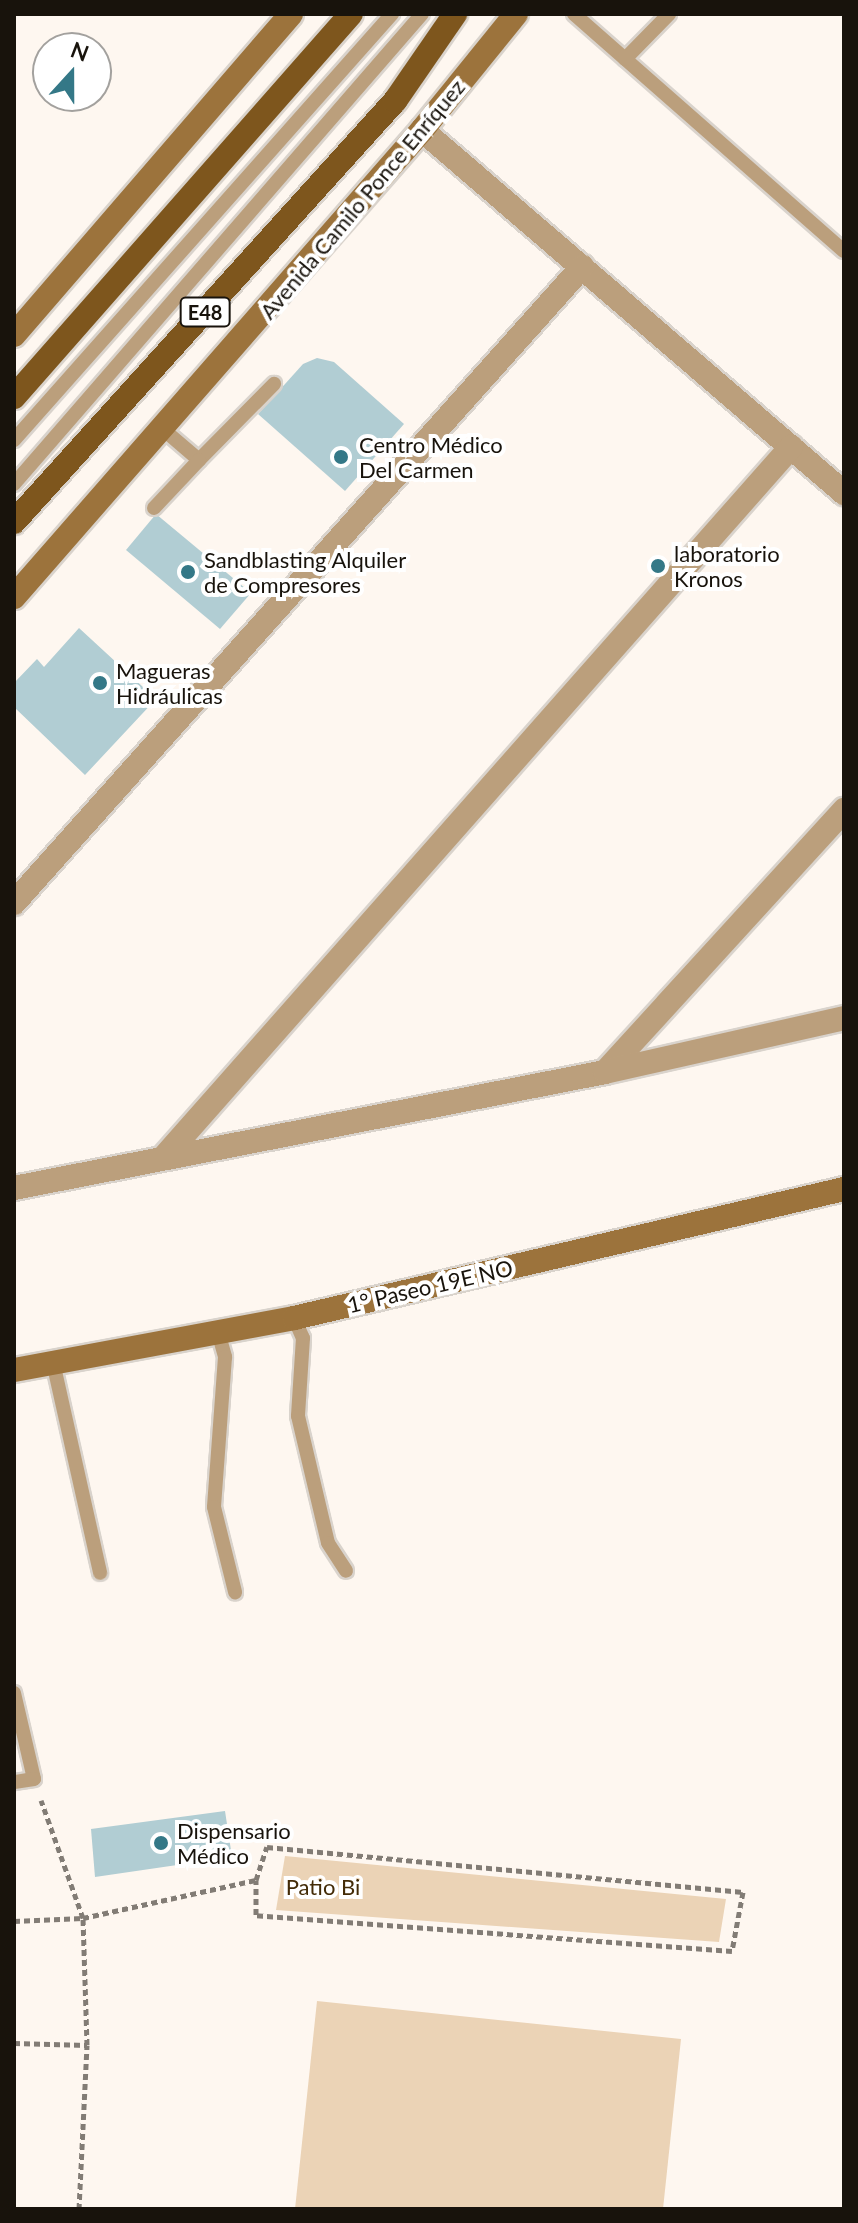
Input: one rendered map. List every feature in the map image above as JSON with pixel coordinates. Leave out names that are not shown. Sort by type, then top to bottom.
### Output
[{"type":"main road","points":[[14,335],[291,14]]},
{"type":"main road","points":[[14,397],[351,14]]},
{"type":"main road","name":"Avenida Camilo Ponce Enríquez","points":[[14,522],[395,101],[455,14]]},
{"type":"main road","name":"Avenida Camilo Ponce Enríquez","points":[[14,597],[164,430],[422,130],[516,14]]},
{"type":"main road","name":"1° Paseo 19E NO","points":[[14,1370],[294,1318],[844,1189]]},
{"type":"street","points":[[422,130],[844,493]]},
{"type":"street","points":[[14,903],[582,267]]},
{"type":"street","points":[[165,1156],[791,447]]},
{"type":"street","points":[[605,1072],[844,810]]},
{"type":"street","points":[[14,1188],[605,1072],[844,1018]]},
{"type":"lane","points":[[14,440],[392,14]]},
{"type":"lane","points":[[574,14],[844,251]]},
{"type":"lane","points":[[625,59],[669,14]]},
{"type":"lane","points":[[14,484],[421,17]]},
{"type":"lane","points":[[154,508],[274,384]]},
{"type":"lane","points":[[164,430],[199,460]]},
{"type":"lane","points":[[294,1318],[303,1338],[298,1416],[328,1543],[346,1571]]},
{"type":"lane","points":[[218,1332],[225,1357],[214,1507],[235,1592]]},
{"type":"lane","points":[[53,1362],[100,1573]]},
{"type":"lane","points":[[14,1693],[34,1779],[14,1782]]},
{"type":"path","points":[[34,1779],[83,1918],[87,2045],[79,2209]]},
{"type":"path","points":[[267,1847],[743,1892],[732,1951],[256,1915],[256,1880],[267,1847]]},
{"type":"path","points":[[14,1921],[83,1918],[256,1880]]},
{"type":"path","points":[[14,2043],[87,2045]]},
{"type":"green space","name":"Patio Bi","points":[[285,1856],[726,1899],[719,1942],[276,1910]]},
{"type":"green space","points":[[317,2001],[681,2039],[663,2209],[295,2209]]},
{"type":"building","name":"Centro Médico Del Carmen","points":[[317,358],[334,362],[404,424],[345,491],[258,414],[303,364]]},
{"type":"building","name":"Sandblasting Alquiler de Compresores","points":[[156,514],[251,593],[220,629],[126,550]]},
{"type":"building","points":[[79,628],[156,699],[85,775],[14,707],[14,683],[37,659],[44,667]]},
{"type":"building","name":"Dispensario Médico","points":[[225,1811],[232,1857],[95,1877],[91,1829]]},
{"type":"place","name":"Centro Médico Del Carmen","points":[[341,457]]},
{"type":"place","name":"laboratorio Kronos","points":[[658,566]]},
{"type":"place","name":"Sandblasting Alquiler de Compresores","points":[[188,572]]},
{"type":"place","name":"Magueras Hidráulicas","points":[[100,683]]},
{"type":"place","name":"Dispensario Médico","points":[[161,1843]]}]
